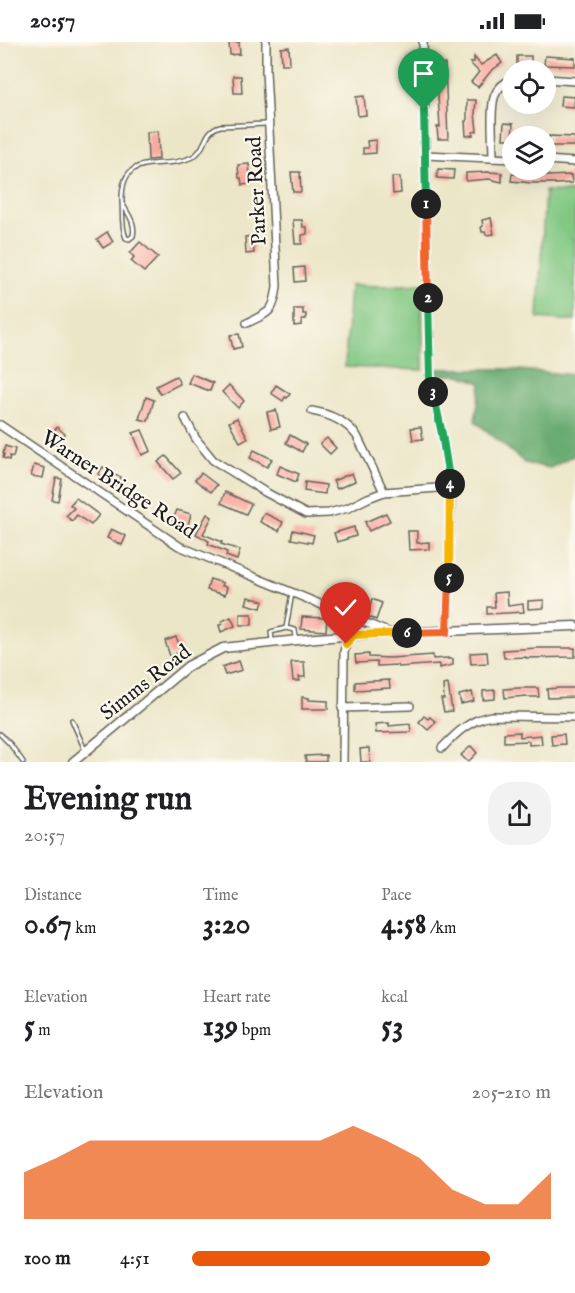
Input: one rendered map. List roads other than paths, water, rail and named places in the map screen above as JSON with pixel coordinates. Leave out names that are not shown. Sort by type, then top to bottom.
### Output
[{"type":"street","name":"Parker Road","points":[[247,323],[272,309],[277,286],[266,42]]},
{"type":"street","points":[[423,42],[430,379],[451,487],[447,632]]},
{"type":"street","points":[[556,80],[575,81]]},
{"type":"street","points":[[493,158],[492,104],[502,84]]},
{"type":"street","points":[[425,155],[502,158]]},
{"type":"street","points":[[556,161],[575,162]]},
{"type":"street","points":[[312,411],[327,414],[352,429],[384,492]]},
{"type":"street","points":[[185,418],[196,439],[213,460],[306,514],[328,513],[348,508],[384,492],[451,487]]},
{"type":"street","name":"Warner Bridge Road","points":[[0,425],[180,546],[390,633]]},
{"type":"street","name":"Simms Road","points":[[73,762],[188,666],[223,648],[354,635],[575,626]]},
{"type":"street","points":[[342,762],[344,652],[346,644],[354,635]]},
{"type":"street","points":[[342,708],[410,706]]},
{"type":"street","points":[[442,748],[467,725],[479,718],[491,716],[575,717]]},
{"type":"lane","points":[[122,203],[135,229],[134,236],[129,238],[126,238],[123,233],[122,203],[122,189],[131,170],[144,165],[192,157],[201,149],[210,130],[220,126],[269,124]]},
{"type":"lane","points":[[286,628],[292,594]]},
{"type":"lane","points":[[272,643],[272,632],[286,628],[295,630],[296,640]]},
{"type":"lane","points":[[72,720],[85,752]]},
{"type":"lane","points":[[0,734],[23,762]]}]
